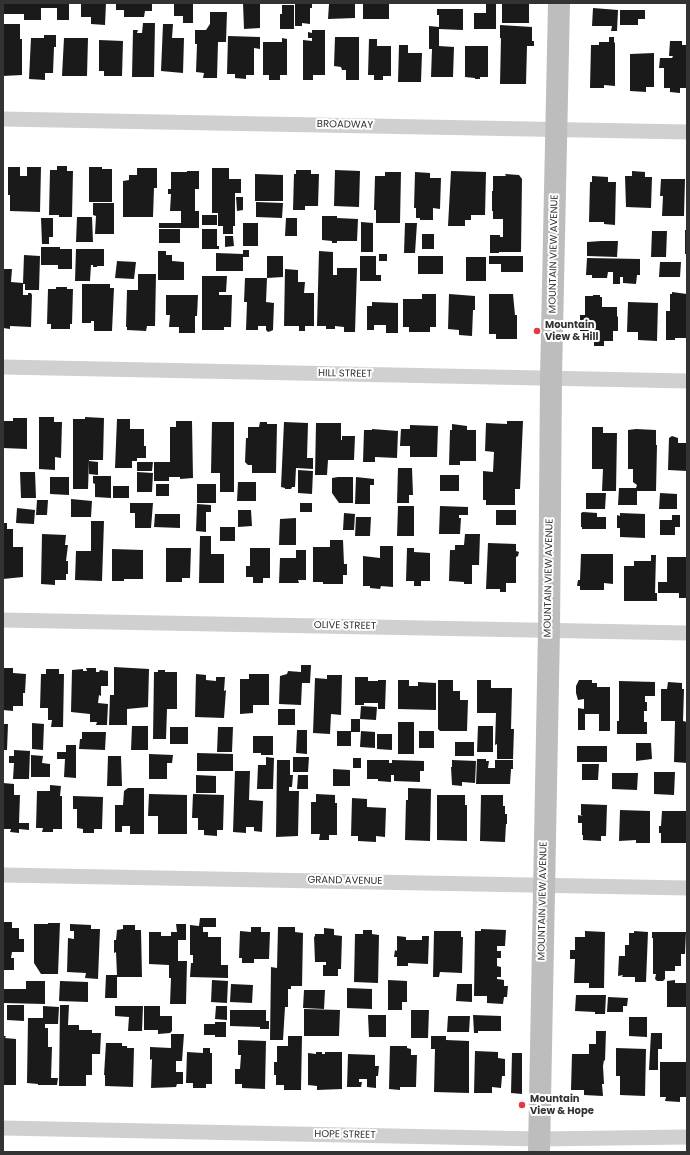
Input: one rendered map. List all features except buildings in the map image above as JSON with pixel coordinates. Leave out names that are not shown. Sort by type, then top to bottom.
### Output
[{"type":"street","name":"MOUNTAIN VIEW AVENUE","points":[[539,1145],[559,3]]},
{"type":"street","name":"BROADWAY","points":[[3,119],[687,132]]},
{"type":"street","name":"HILL STREET","points":[[3,367],[687,381]]},
{"type":"street","name":"OLIVE STREET","points":[[3,620],[687,633]]},
{"type":"street","name":"GRAND AVENUE","points":[[3,875],[687,888]]},
{"type":"street","name":"HOPE STREET","points":[[3,1128],[539,1145],[687,1137]]},
{"type":"place","name":"Mountain View & Hill","points":[[537,331]]},
{"type":"place","name":"Mountain View & Hope","points":[[522,1105]]}]
